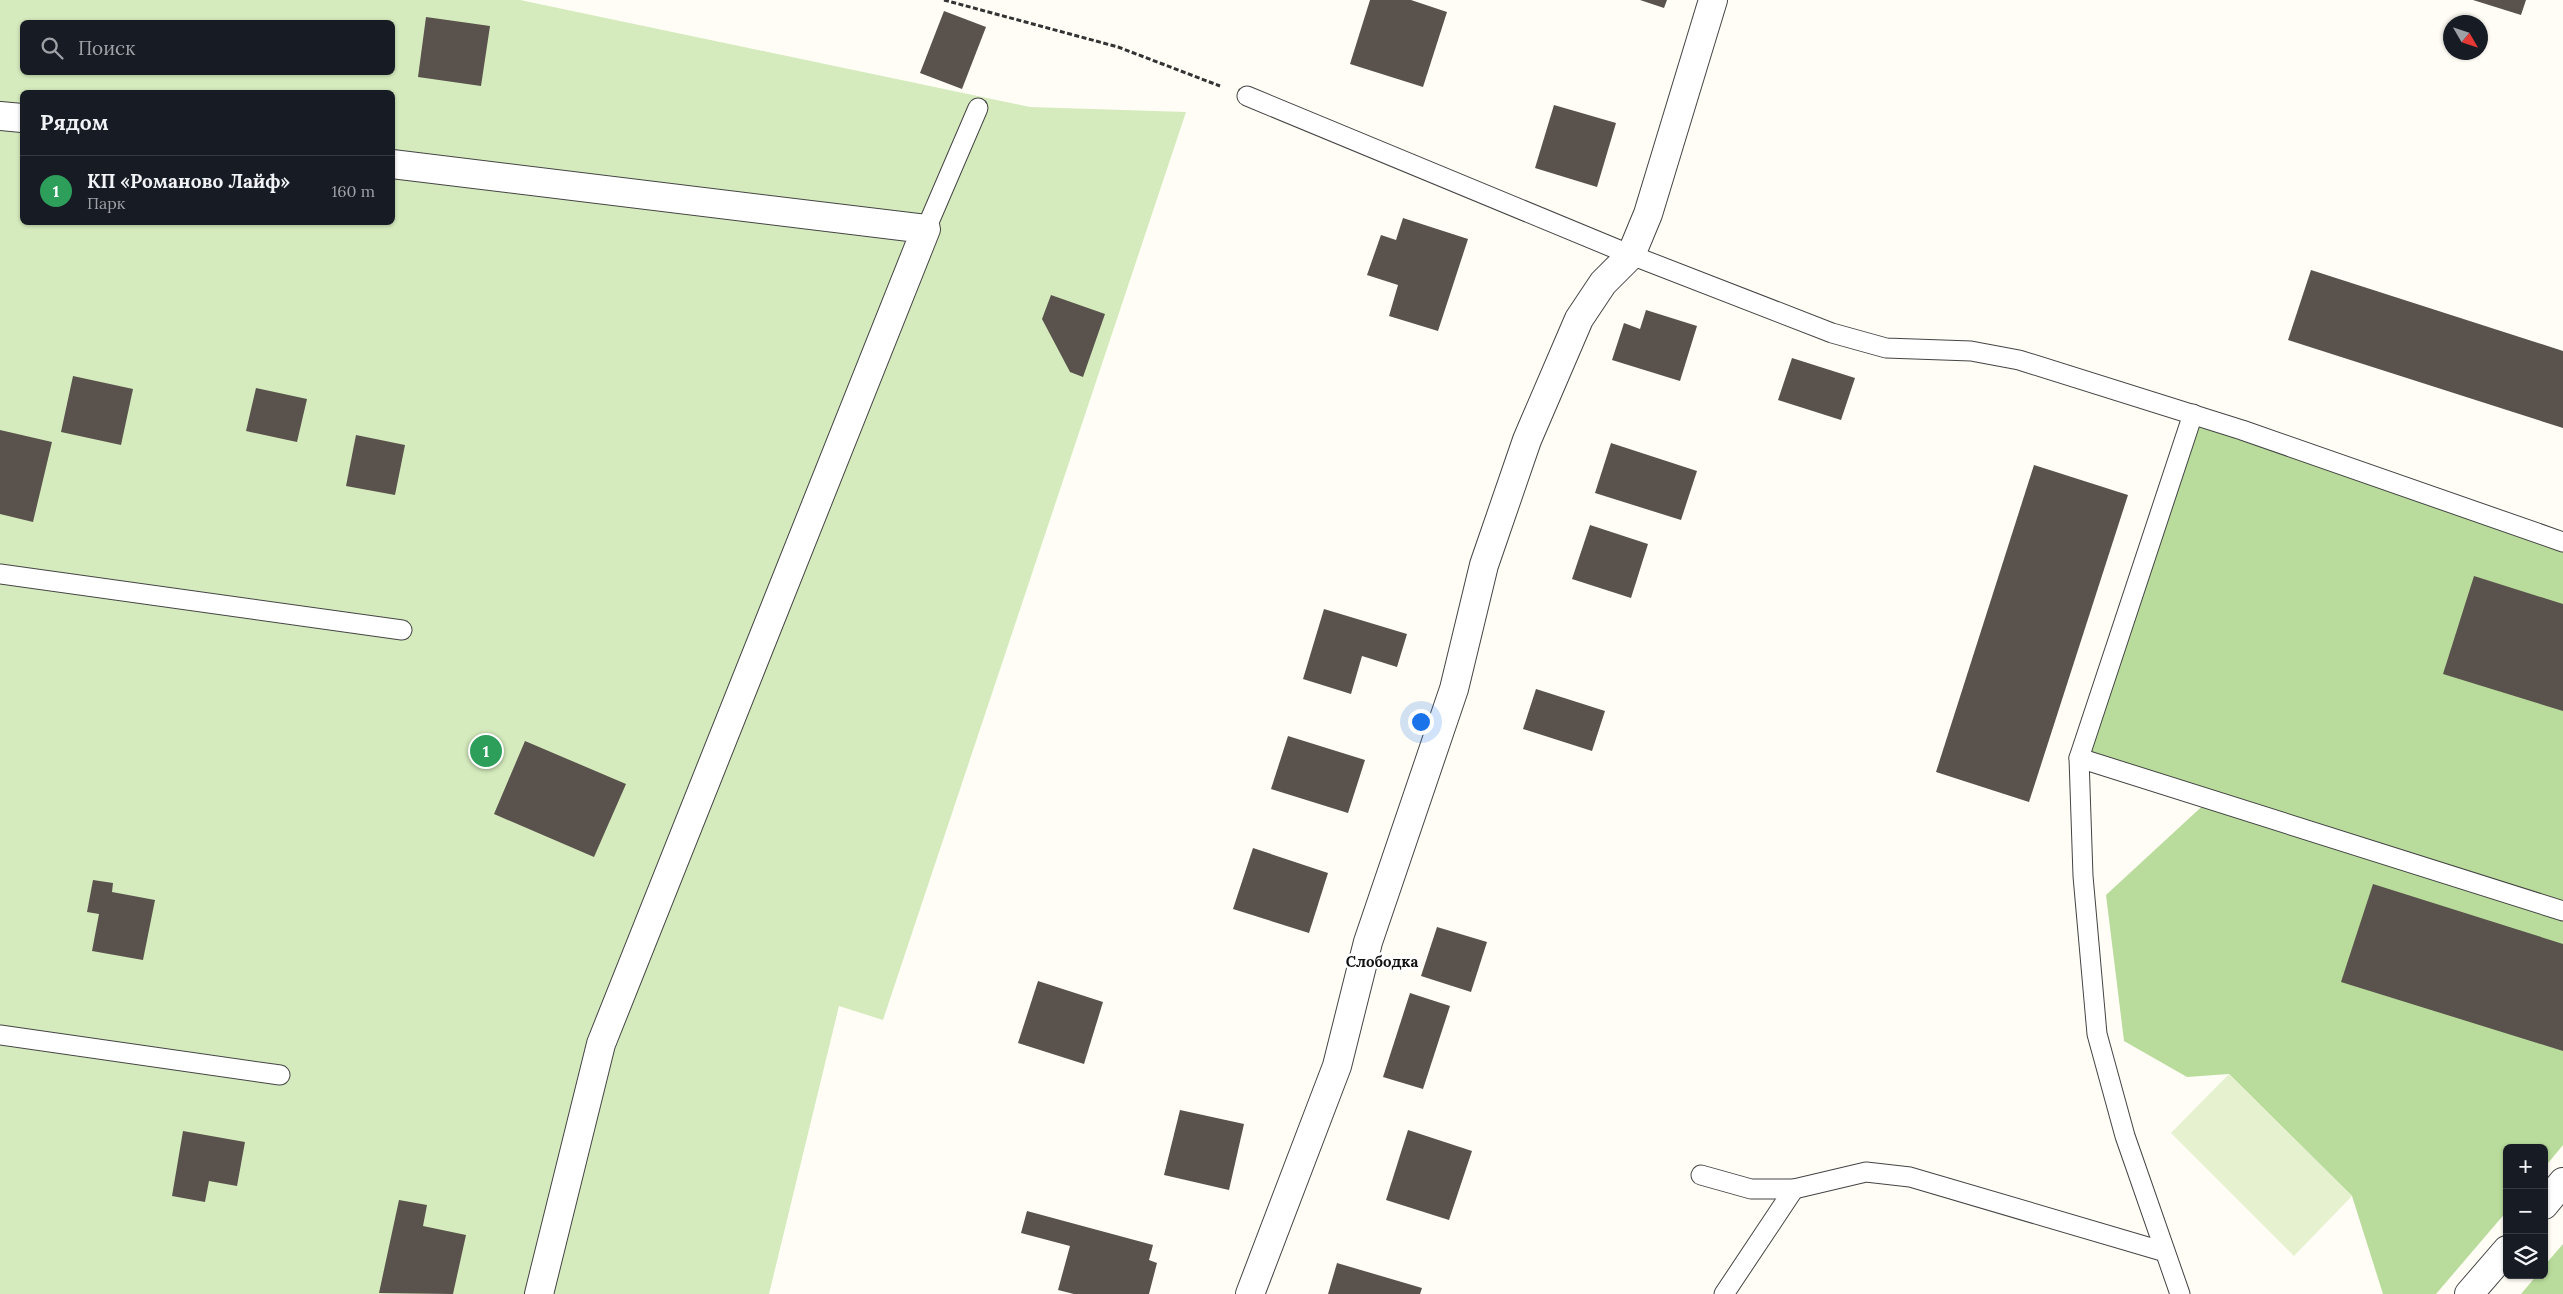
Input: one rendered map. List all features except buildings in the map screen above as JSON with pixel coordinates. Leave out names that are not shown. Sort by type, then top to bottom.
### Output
[{"type":"street","points":[[1250,1294],[1337,1066],[1368,942],[1454,689],[1484,565],[1527,440],[1579,319],[1603,282],[1631,255],[1648,214],[1713,0]]},
{"type":"street","points":[[0,116],[20,118]]},
{"type":"street","points":[[395,164],[926,229],[600,1044],[539,1294]]},
{"type":"street","points":[[2548,1200],[2563,1182]]},
{"type":"street","points":[[2469,1294],[2503,1255]]},
{"type":"lane","points":[[1247,96],[1631,255],[1832,333],[1886,348],[1971,351],[2019,360],[2193,414],[2563,542]]},
{"type":"lane","points":[[926,229],[978,108]]},
{"type":"lane","points":[[2180,1294],[2124,1136],[2097,1034],[2083,876],[2080,758],[2193,414]]},
{"type":"lane","points":[[0,574],[402,630]]},
{"type":"lane","points":[[2080,758],[2563,911]]},
{"type":"lane","points":[[0,1035],[280,1075]]},
{"type":"lane","points":[[1701,1175],[1751,1189],[1794,1189],[1866,1172],[1910,1177],[2165,1252]]},
{"type":"lane","points":[[1724,1294],[1794,1189]]},
{"type":"path","points":[[944,0],[1118,48],[1247,96]]},
{"type":"green space","points":[[0,0],[520,0],[1030,107],[1186,112],[883,1020],[839,1006],[769,1294],[0,1294]]},
{"type":"green space","points":[[2193,414],[2563,543],[2563,1145],[2548,1163],[2548,1144],[2503,1144],[2503,1216],[2436,1294],[2383,1294],[2352,1196],[2229,1074],[2187,1077],[2124,1041],[2106,895],[2210,799],[2079,758]]},
{"type":"green space","points":[[2229,1074],[2352,1196],[2294,1256],[2171,1133]]},
{"type":"green space","points":[[2563,1244],[2563,1294],[2521,1294],[2534,1279],[2548,1279],[2548,1261]]},
{"type":"place","name":"КП «Романово Лайф»","points":[[486,751]]},
{"type":"district","name":"Слободка","points":[[1382,962]]}]
